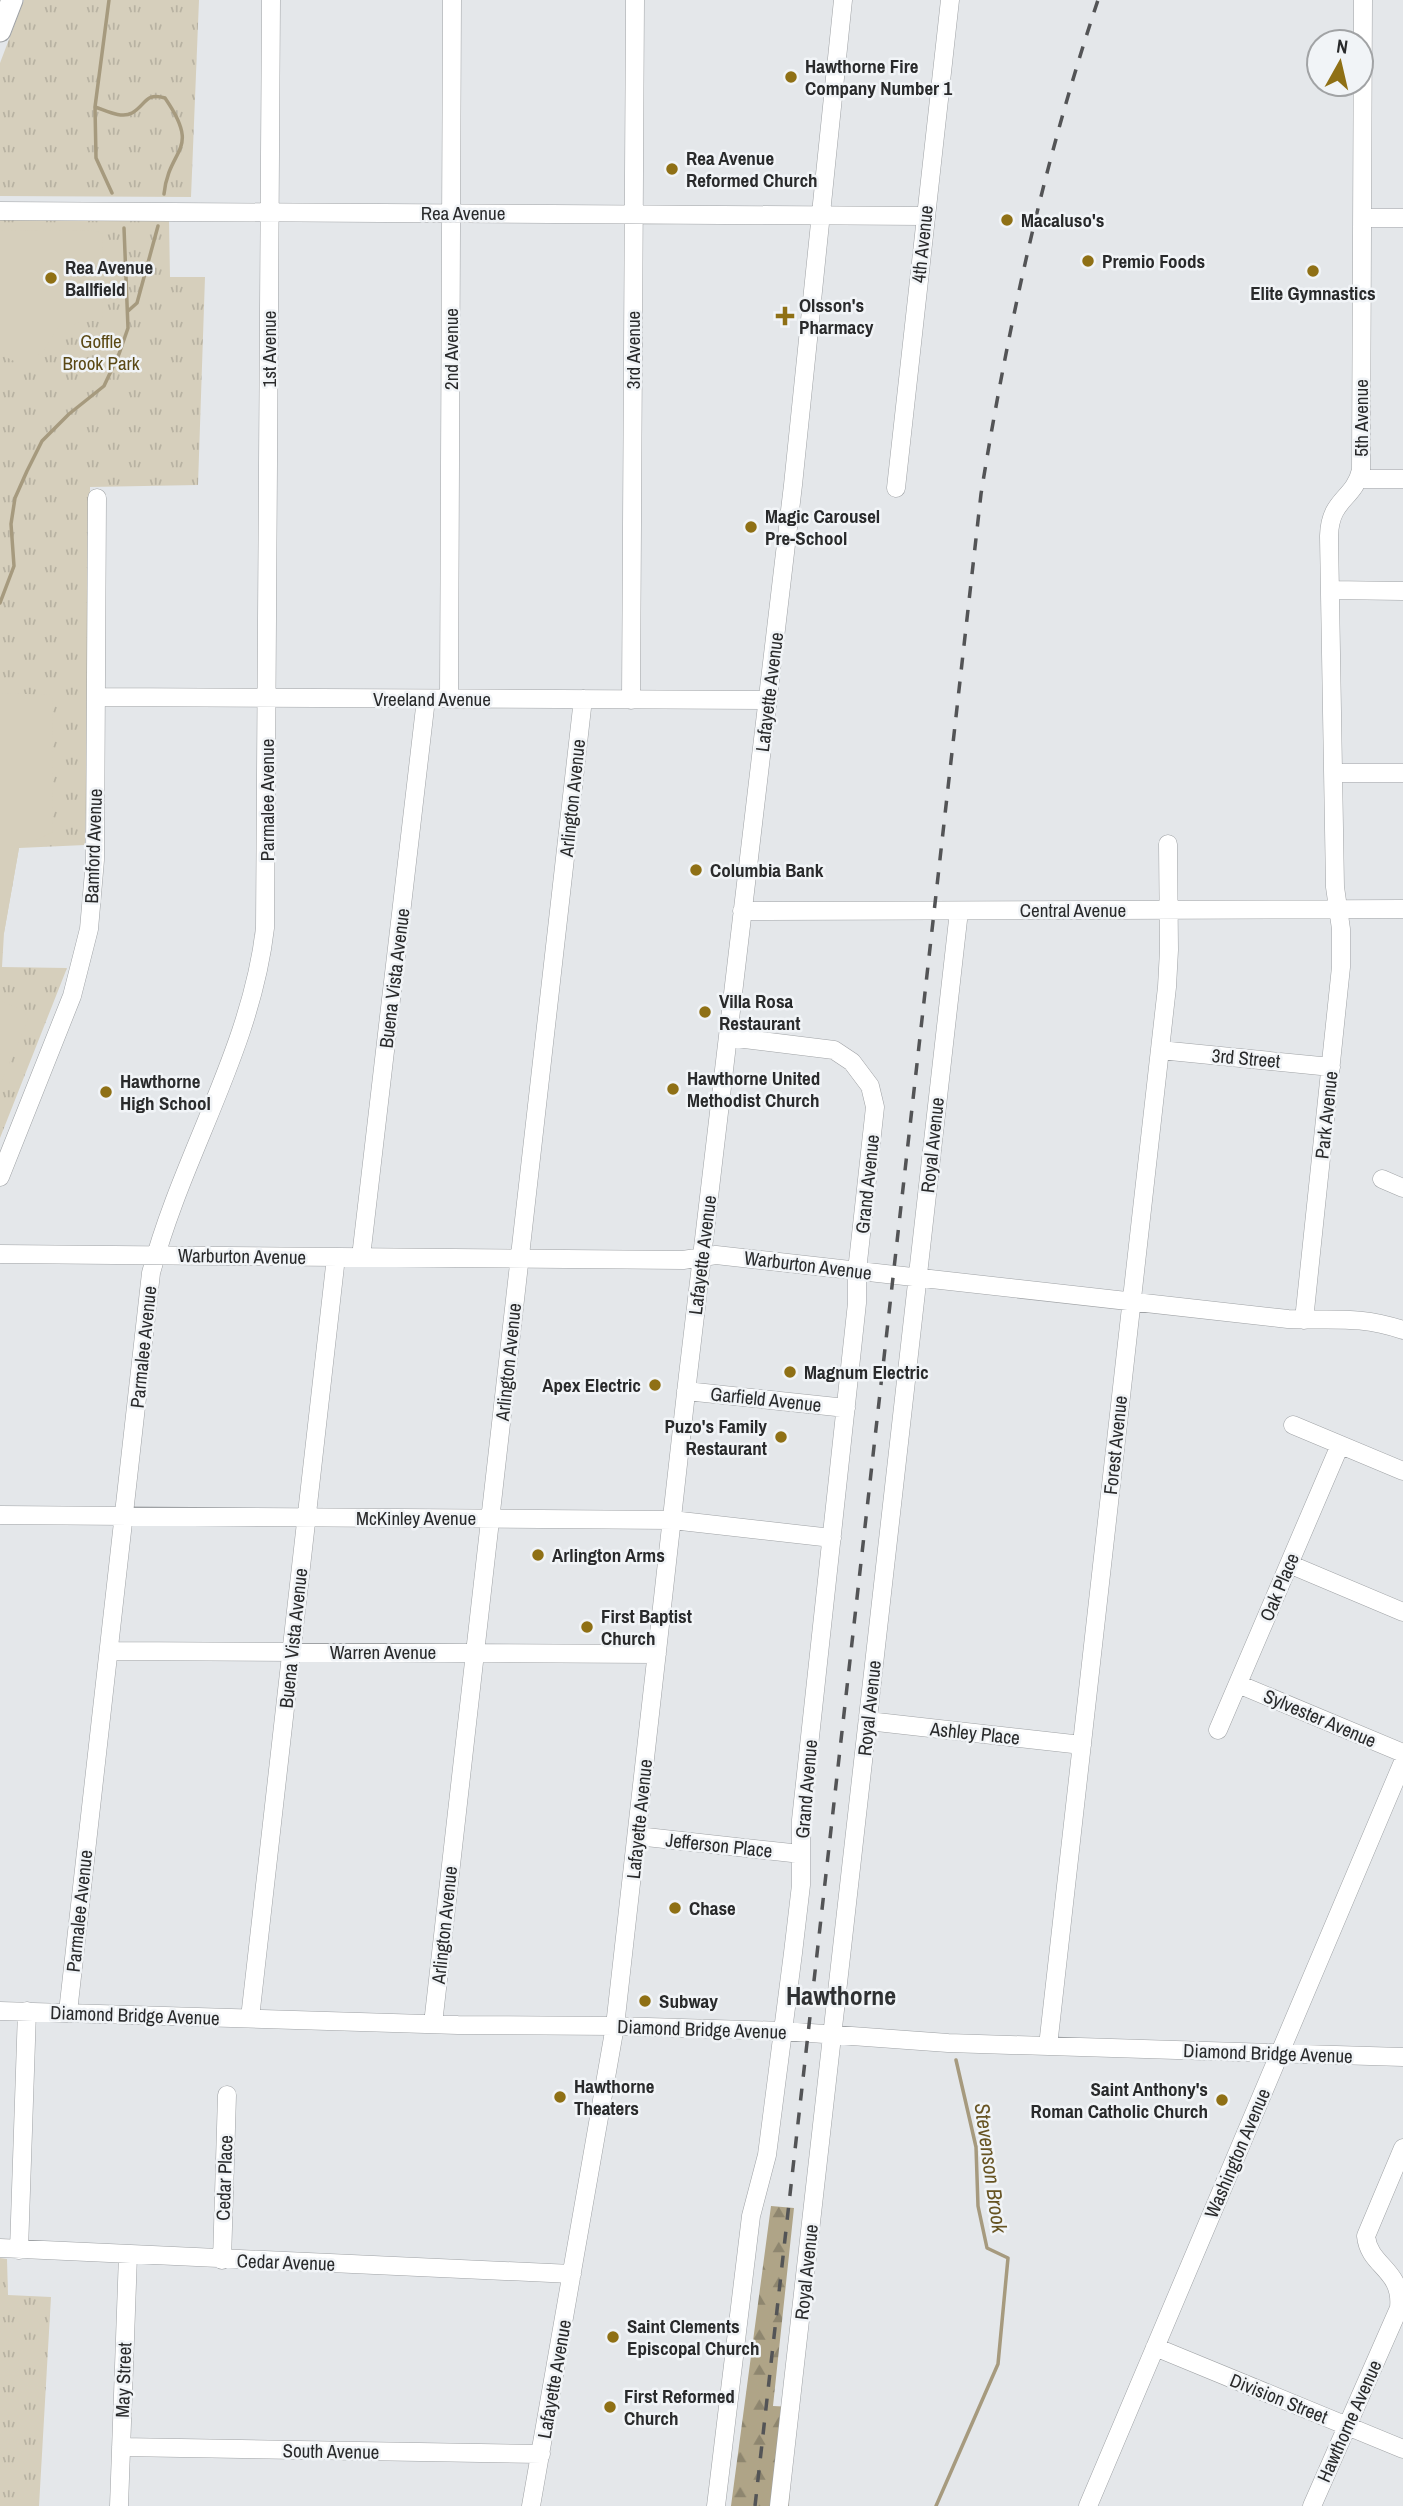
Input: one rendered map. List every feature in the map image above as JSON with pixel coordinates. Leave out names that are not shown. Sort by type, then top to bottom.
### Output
[{"type":"main road","points":[[0,31],[12,0]]},
{"type":"street","name":"1st Avenue","points":[[267,698],[271,0]]},
{"type":"street","name":"2nd Avenue","points":[[449,699],[452,0]]},
{"type":"street","name":"3rd Avenue","points":[[631,700],[635,0]]},
{"type":"street","name":"Lafayette Avenue","points":[[531,2506],[615,2026],[793,485],[843,0]]},
{"type":"street","name":"4th Avenue","points":[[896,488],[950,0]]},
{"type":"street","name":"5th Avenue","points":[[1339,910],[1335,887],[1331,517],[1335,508],[1359,479],[1361,470],[1363,0]]},
{"type":"street","name":"Rea Avenue","points":[[0,211],[925,216]]},
{"type":"street","points":[[1362,218],[1403,218]]},
{"type":"street","points":[[1359,479],[1403,479]]},
{"type":"street","name":"Bamford Avenue","points":[[0,1177],[72,996],[84,952],[92,905],[97,498]]},
{"type":"street","points":[[1330,590],[1403,591]]},
{"type":"street","name":"Vreeland Avenue","points":[[96,698],[768,700]]},
{"type":"street","name":"Parmalee Avenue","points":[[68,2012],[151,1273],[155,1255],[239,1040],[258,976],[266,901],[267,698]]},
{"type":"street","name":"Buena Vista Avenue","points":[[361,1257],[426,699]]},
{"type":"street","name":"Arlington Avenue","points":[[433,2024],[583,699]]},
{"type":"street","points":[[1333,773],[1403,774]]},
{"type":"street","name":"Forest Avenue","points":[[1048,2046],[1160,1050],[1168,969],[1168,844]]},
{"type":"street","name":"Central Avenue","points":[[742,911],[1403,909]]},
{"type":"street","name":"Park Avenue","points":[[1304,1320],[1341,967],[1339,910]]},
{"type":"street","name":"Royal Avenue","points":[[779,2506],[959,911]]},
{"type":"street","name":"Grand Avenue","points":[[716,2506],[751,2216],[767,2155],[801,1885],[802,1820],[875,1107],[873,1092],[861,1074],[844,1054],[834,1049],[728,1037]]},
{"type":"street","name":"3rd Street","points":[[1160,1050],[1331,1066]]},
{"type":"street","points":[[1382,1180],[1403,1188]]},
{"type":"street","name":"Warburton Avenue","points":[[0,1254],[683,1260],[716,1255],[1304,1320],[1371,1320],[1403,1330]]},
{"type":"street","name":"Buena Vista Avenue","points":[[250,2018],[336,1257]]},
{"type":"street","name":"Garfield Avenue","points":[[687,1391],[846,1408]]},
{"type":"street","points":[[1293,1425],[1403,1471]]},
{"type":"street","name":"Oak Place","points":[[1218,1730],[1340,1444]]},
{"type":"street","name":"McKinley Avenue","points":[[0,1515],[672,1520],[832,1538]]},
{"type":"street","points":[[1289,1564],[1403,1612]]},
{"type":"street","name":"Warren Avenue","points":[[109,1651],[657,1654]]},
{"type":"street","name":"Sylvester Avenue","points":[[1238,1684],[1403,1753]]},
{"type":"street","name":"Ashley Place","points":[[867,1721],[1082,1745]]},
{"type":"street","name":"Washington Avenue","points":[[1088,2506],[1403,1762]]},
{"type":"street","name":"Jefferson Place","points":[[637,1836],[801,1854]]},
{"type":"street","name":"Diamond Bridge Avenue","points":[[0,2011],[783,2031],[936,2042],[1403,2057]]},
{"type":"street","points":[[19,2250],[27,2011]]},
{"type":"street","name":"Cedar Place","points":[[222,2260],[227,2095]]},
{"type":"street","name":"Hawthorne Avenue","points":[[1312,2506],[1399,2308],[1400,2290],[1370,2250],[1366,2235],[1398,2175],[1403,2148]]},
{"type":"street","name":"Cedar Avenue","points":[[0,2248],[572,2274]]},
{"type":"street","name":"May Street","points":[[120,2506],[128,2255]]},
{"type":"street","name":"Division Street","points":[[1155,2347],[1403,2449]]},
{"type":"street","name":"South Avenue","points":[[121,2447],[541,2454]]},
{"type":"green space","points":[[24,0],[199,0],[191,197],[0,196],[0,63]]},
{"type":"green space","name":"Goffle Brook Park","points":[[0,219],[169,219],[170,277],[205,277],[198,485],[90,487],[85,845],[19,848],[4,933],[2,967],[67,968],[0,1138]]},
{"type":"green space","name":"Rea Avenue Ballfield","points":[[0,230],[96,231],[103,234],[102,321],[81,321],[72,326],[62,321],[44,350],[28,363],[18,363],[0,354]]},
{"type":"green space","points":[[0,693],[52,695],[53,832],[19,848],[4,933],[0,932]]},
{"type":"green space","points":[[0,1001],[24,1011],[28,1020],[0,1085]]},
{"type":"green space","points":[[771,2206],[794,2208],[773,2406],[793,2407],[789,2506],[731,2506]]},
{"type":"green space","points":[[0,2258],[7,2259],[8,2295],[51,2297],[39,2506],[0,2506]]},
{"type":"waterway","points":[[109,0],[95,107],[96,158],[112,193]]},
{"type":"waterway","points":[[95,107],[128,115],[149,98],[165,98],[176,116],[182,139],[167,178],[164,194]]},
{"type":"waterway","points":[[128,311],[137,303],[158,226]]},
{"type":"waterway","points":[[0,603],[14,566],[11,524],[15,498],[27,471],[42,441],[69,414],[104,386],[128,328],[124,228]]},
{"type":"waterway","name":"Stevenson Brook","points":[[936,2506],[998,2364],[1008,2258],[987,2248],[978,2206],[976,2147],[956,2060]]},
{"type":"railway","points":[[755,2506],[981,494],[1029,245],[1061,122],[1098,0]]},
{"type":"place","name":"Hawthorne Fire Company Number 1","points":[[791,77]]},
{"type":"place","name":"Rea Avenue Reformed Church","points":[[672,169]]},
{"type":"place","name":"Macaluso's","points":[[1007,220]]},
{"type":"place","name":"Premio Foods","points":[[1088,261]]},
{"type":"place","name":"Elite Gymnastics","points":[[1313,271]]},
{"type":"place","name":"Rea Avenue Ballfield","points":[[51,278]]},
{"type":"place","name":"Olsson's Pharmacy","points":[[785,316]]},
{"type":"place","name":"Magic Carousel Pre-School","points":[[751,527]]},
{"type":"place","name":"Columbia Bank","points":[[696,870]]},
{"type":"place","name":"Villa Rosa Restaurant","points":[[705,1012]]},
{"type":"place","name":"Hawthorne United Methodist Church","points":[[673,1089]]},
{"type":"place","name":"Hawthorne High School","points":[[106,1092]]},
{"type":"place","name":"Magnum Electric","points":[[790,1372]]},
{"type":"place","name":"Apex Electric","points":[[655,1385]]},
{"type":"place","name":"Puzo's Family Restaurant","points":[[781,1437]]},
{"type":"place","name":"Arlington Arms","points":[[538,1555]]},
{"type":"place","name":"First Baptist Church","points":[[587,1627]]},
{"type":"place","name":"Chase","points":[[675,1908]]},
{"type":"place","name":"Subway","points":[[645,2001]]},
{"type":"place","name":"Hawthorne Theaters","points":[[560,2097]]},
{"type":"place","name":"Saint Anthony's Roman Catholic Church","points":[[1222,2100]]},
{"type":"place","name":"Saint Clements Episcopal Church","points":[[613,2337]]},
{"type":"place","name":"First Reformed Church","points":[[610,2407]]},
{"type":"district","name":"Hawthorne","points":[[841,1995]]}]
